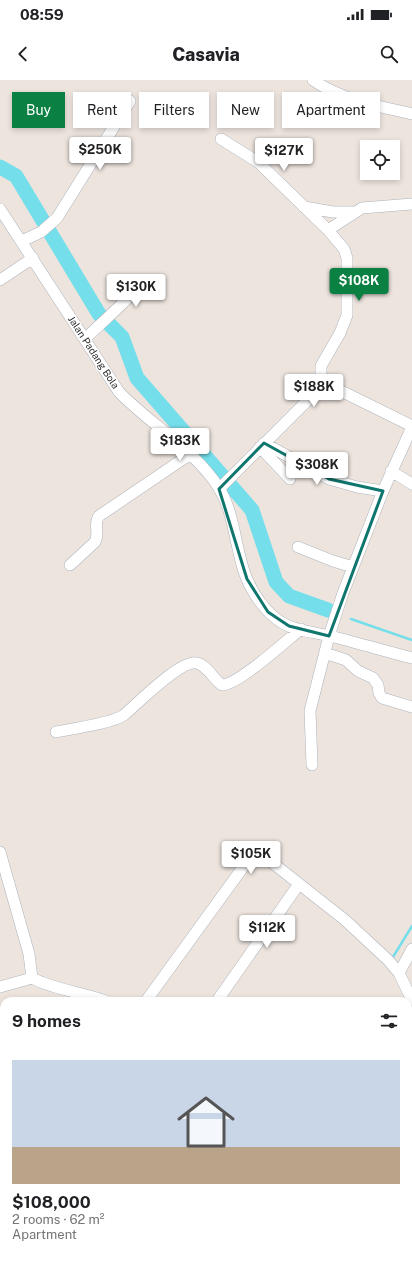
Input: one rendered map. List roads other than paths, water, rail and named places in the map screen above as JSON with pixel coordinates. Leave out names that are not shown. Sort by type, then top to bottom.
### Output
[{"type":"street","points":[[312,80],[330,90],[350,97],[412,114]]},
{"type":"street","points":[[22,241],[45,229],[66,205],[113,128]]},
{"type":"street","points":[[221,139],[258,162],[328,230],[346,253],[347,303],[344,325],[321,366],[321,374],[326,385],[371,405],[412,426],[353,567],[329,636],[310,712],[312,765]]},
{"type":"street","points":[[328,230],[353,212],[369,206],[412,204]]},
{"type":"street","points":[[304,207],[333,212],[353,212]]},
{"type":"street","name":"Jalan Padang Bola","points":[[0,209],[119,392],[207,472],[226,482],[225,502],[247,579],[256,596],[268,612],[281,622],[301,629],[412,658]]},
{"type":"street","points":[[0,280],[33,258]]},
{"type":"street","points":[[85,339],[111,313],[122,305],[141,284]]},
{"type":"street","points":[[226,482],[316,390],[326,385]]},
{"type":"street","points":[[262,445],[290,479]]},
{"type":"street","points":[[262,445],[328,479],[356,487],[384,491]]},
{"type":"street","points":[[70,565],[95,542],[97,538],[96,522],[99,516],[189,455]]},
{"type":"street","points":[[392,471],[412,484]]},
{"type":"street","points":[[298,547],[332,561],[353,567]]},
{"type":"street","points":[[56,732],[120,718],[179,669],[190,663],[198,663],[202,665],[222,685],[229,684],[247,672],[301,629]]},
{"type":"street","points":[[325,653],[346,660],[358,671],[373,678],[378,685],[379,693],[382,698],[412,707]]},
{"type":"street","points":[[0,852],[29,954],[32,978]]},
{"type":"street","points":[[149,997],[253,855],[265,857],[345,920],[396,969],[410,997]]},
{"type":"street","points":[[220,997],[299,884]]},
{"type":"street","points":[[396,969],[412,949]]},
{"type":"street","points":[[0,987],[32,978],[47,986],[95,997]]},
{"type":"waterway","points":[[0,167],[16,176],[99,314],[122,337],[137,378],[252,510],[276,582],[289,596],[328,610]]},
{"type":"waterway","points":[[351,619],[412,640]]},
{"type":"waterway","points":[[393,957],[412,926]]}]
